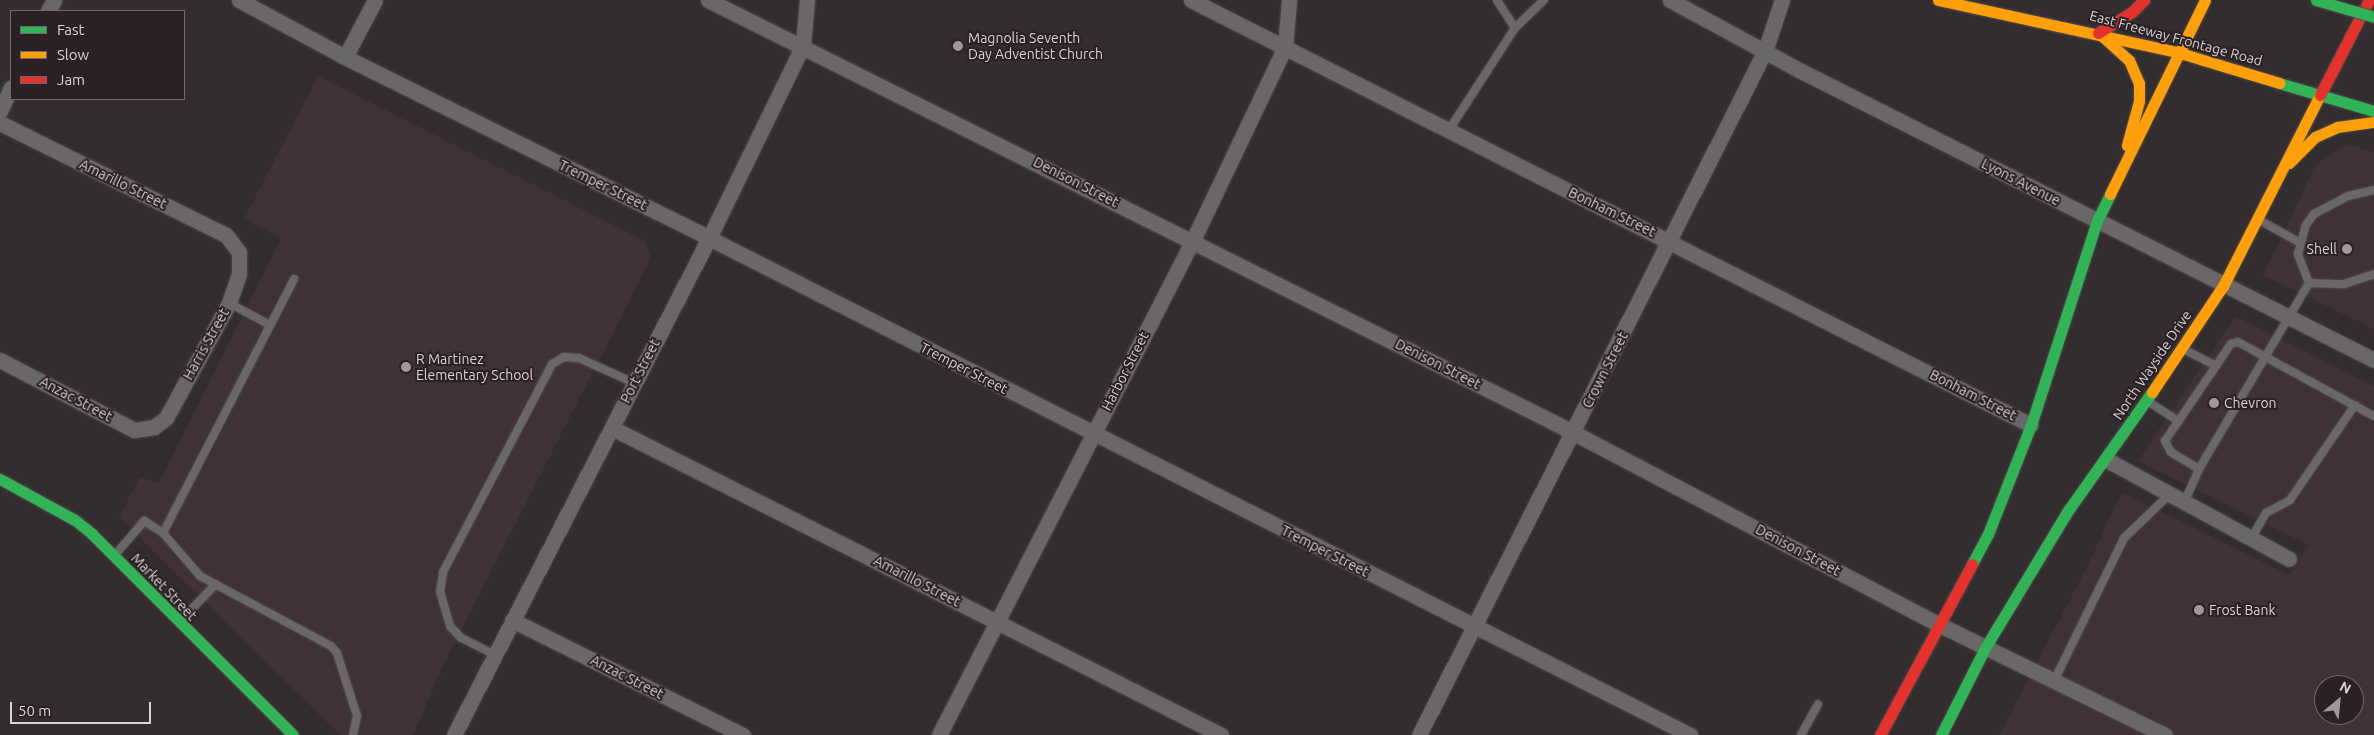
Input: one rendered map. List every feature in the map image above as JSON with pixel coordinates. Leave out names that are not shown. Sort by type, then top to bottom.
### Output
[{"type":"main road","name":"East Freeway Frontage Road","points":[[1938,0],[2098,33],[2177,52],[2322,93],[2374,110]]},
{"type":"main road","points":[[2121,167],[2139,102],[2139,83],[2129,60],[2098,33],[2132,12],[2144,0]]},
{"type":"main road","points":[[1880,735],[1988,534],[2032,425],[2097,221],[2177,52],[2205,0]]},
{"type":"main road","points":[[2316,0],[2374,17]]},
{"type":"main road","name":"North Wayside Drive","points":[[1941,735],[1986,648],[2067,512],[2107,460],[2223,286],[2369,0]]},
{"type":"main road","points":[[2283,168],[2315,137],[2337,128],[2364,121],[2374,122]]},
{"type":"main road","name":"Market Street","points":[[0,479],[76,520],[293,735]]},
{"type":"street","name":"Tremper Street","points":[[239,0],[345,57],[709,238],[1690,735]]},
{"type":"street","points":[[345,57],[375,0]]},
{"type":"street","name":"Denison Street","points":[[708,0],[803,45],[1192,240],[1574,433],[1938,624],[2165,735]]},
{"type":"street","name":"Port Street","points":[[454,735],[709,238],[803,45],[806,0]]},
{"type":"street","name":"Bonham Street","points":[[1191,0],[1670,240],[2032,425]]},
{"type":"street","name":"Harbor Street","points":[[939,735],[1192,240],[1285,47],[1289,0]]},
{"type":"street","name":"Lyons Avenue","points":[[1670,0],[1765,51],[2223,286],[2374,360]]},
{"type":"street","name":"Crown Street","points":[[1418,735],[1574,433],[1765,51],[1782,0]]},
{"type":"street","points":[[0,111],[10,89]]},
{"type":"street","name":"Amarillo Street","points":[[0,123],[226,235],[239,252]]},
{"type":"street","name":"Harris Street","points":[[154,427],[166,418],[229,303],[238,274],[239,252]]},
{"type":"street","name":"Anzac Street","points":[[0,360],[134,430],[154,427]]},
{"type":"street","name":"Amarillo Street","points":[[612,428],[1221,735]]},
{"type":"street","points":[[2107,460],[2289,559]]},
{"type":"street","name":"Anzac Street","points":[[512,620],[743,735]]},
{"type":"lane","points":[[1497,0],[1515,28]]},
{"type":"lane","points":[[1449,130],[1515,28],[1544,0]]},
{"type":"lane","points":[[2310,283],[2298,254],[2299,242],[2314,214],[2348,196],[2374,190]]},
{"type":"lane","points":[[2257,219],[2299,242]]},
{"type":"lane","points":[[2310,283],[2344,284],[2374,274]]},
{"type":"lane","points":[[163,533],[294,279]]},
{"type":"lane","points":[[2184,502],[2199,469],[2310,283]]},
{"type":"lane","points":[[229,303],[270,325]]},
{"type":"lane","points":[[2199,469],[2171,452],[2165,440],[2231,344],[2238,342],[2374,416]]},
{"type":"lane","points":[[2182,348],[2216,366]]},
{"type":"lane","points":[[495,655],[461,638],[450,626],[440,592],[443,572],[552,364],[564,357],[579,358],[634,383]]},
{"type":"lane","points":[[2147,401],[2178,421]]},
{"type":"lane","points":[[2251,539],[2266,513],[2290,500],[2355,405]]},
{"type":"lane","points":[[2054,681],[2124,538],[2169,495]]},
{"type":"lane","points":[[114,556],[144,521],[163,533],[200,576],[331,646],[337,654],[357,716],[353,735]]},
{"type":"lane","points":[[178,623],[216,584]]},
{"type":"lane","points":[[1802,735],[1818,704]]},
{"type":"shaded area","name":"R Martinez Elementary School","points":[[318,76],[645,241],[651,258],[444,664],[413,735],[342,735],[337,732],[119,517],[140,477],[158,484],[282,238],[244,219]]},
{"type":"shaded area","points":[[2348,144],[2374,152],[2374,329],[2263,275],[2316,164]]},
{"type":"shaded area","points":[[2235,316],[2374,386],[2374,735],[1999,735],[2085,571],[2122,492],[2289,575],[2309,545],[2138,461]]},
{"type":"traffic: fast","points":[[2316,0],[2374,17]]},
{"type":"traffic: fast","points":[[2279,83],[2374,111]]},
{"type":"traffic: fast","points":[[1972,564],[1988,534],[2031,425],[2097,221],[2110,194]]},
{"type":"traffic: fast","points":[[1941,735],[1985,648],[2067,512],[2152,392]]},
{"type":"traffic: fast","points":[[0,479],[75,520],[92,534],[293,735]]},
{"type":"traffic: slow","points":[[1938,0],[2177,52],[2279,83]]},
{"type":"traffic: slow","points":[[2110,194],[2205,0]]},
{"type":"traffic: slow","points":[[2102,36],[2129,60],[2139,83],[2139,101],[2127,145]]},
{"type":"traffic: slow","points":[[2152,392],[2223,286],[2320,95]]},
{"type":"traffic: slow","points":[[2289,163],[2315,137],[2337,127],[2374,122]]},
{"type":"traffic: jam","points":[[2098,33],[2132,12],[2144,0]]},
{"type":"traffic: jam","points":[[2320,95],[2369,0]]},
{"type":"traffic: jam","points":[[1880,735],[1972,564]]},
{"type":"place","name":"Magnolia Seventh Day Adventist Church","points":[[958,46]]},
{"type":"place","name":"Shell","points":[[2347,249]]},
{"type":"place","name":"R Martinez Elementary School","points":[[406,367]]},
{"type":"place","name":"Chevron","points":[[2214,403]]},
{"type":"place","name":"Frost Bank","points":[[2199,610]]}]
